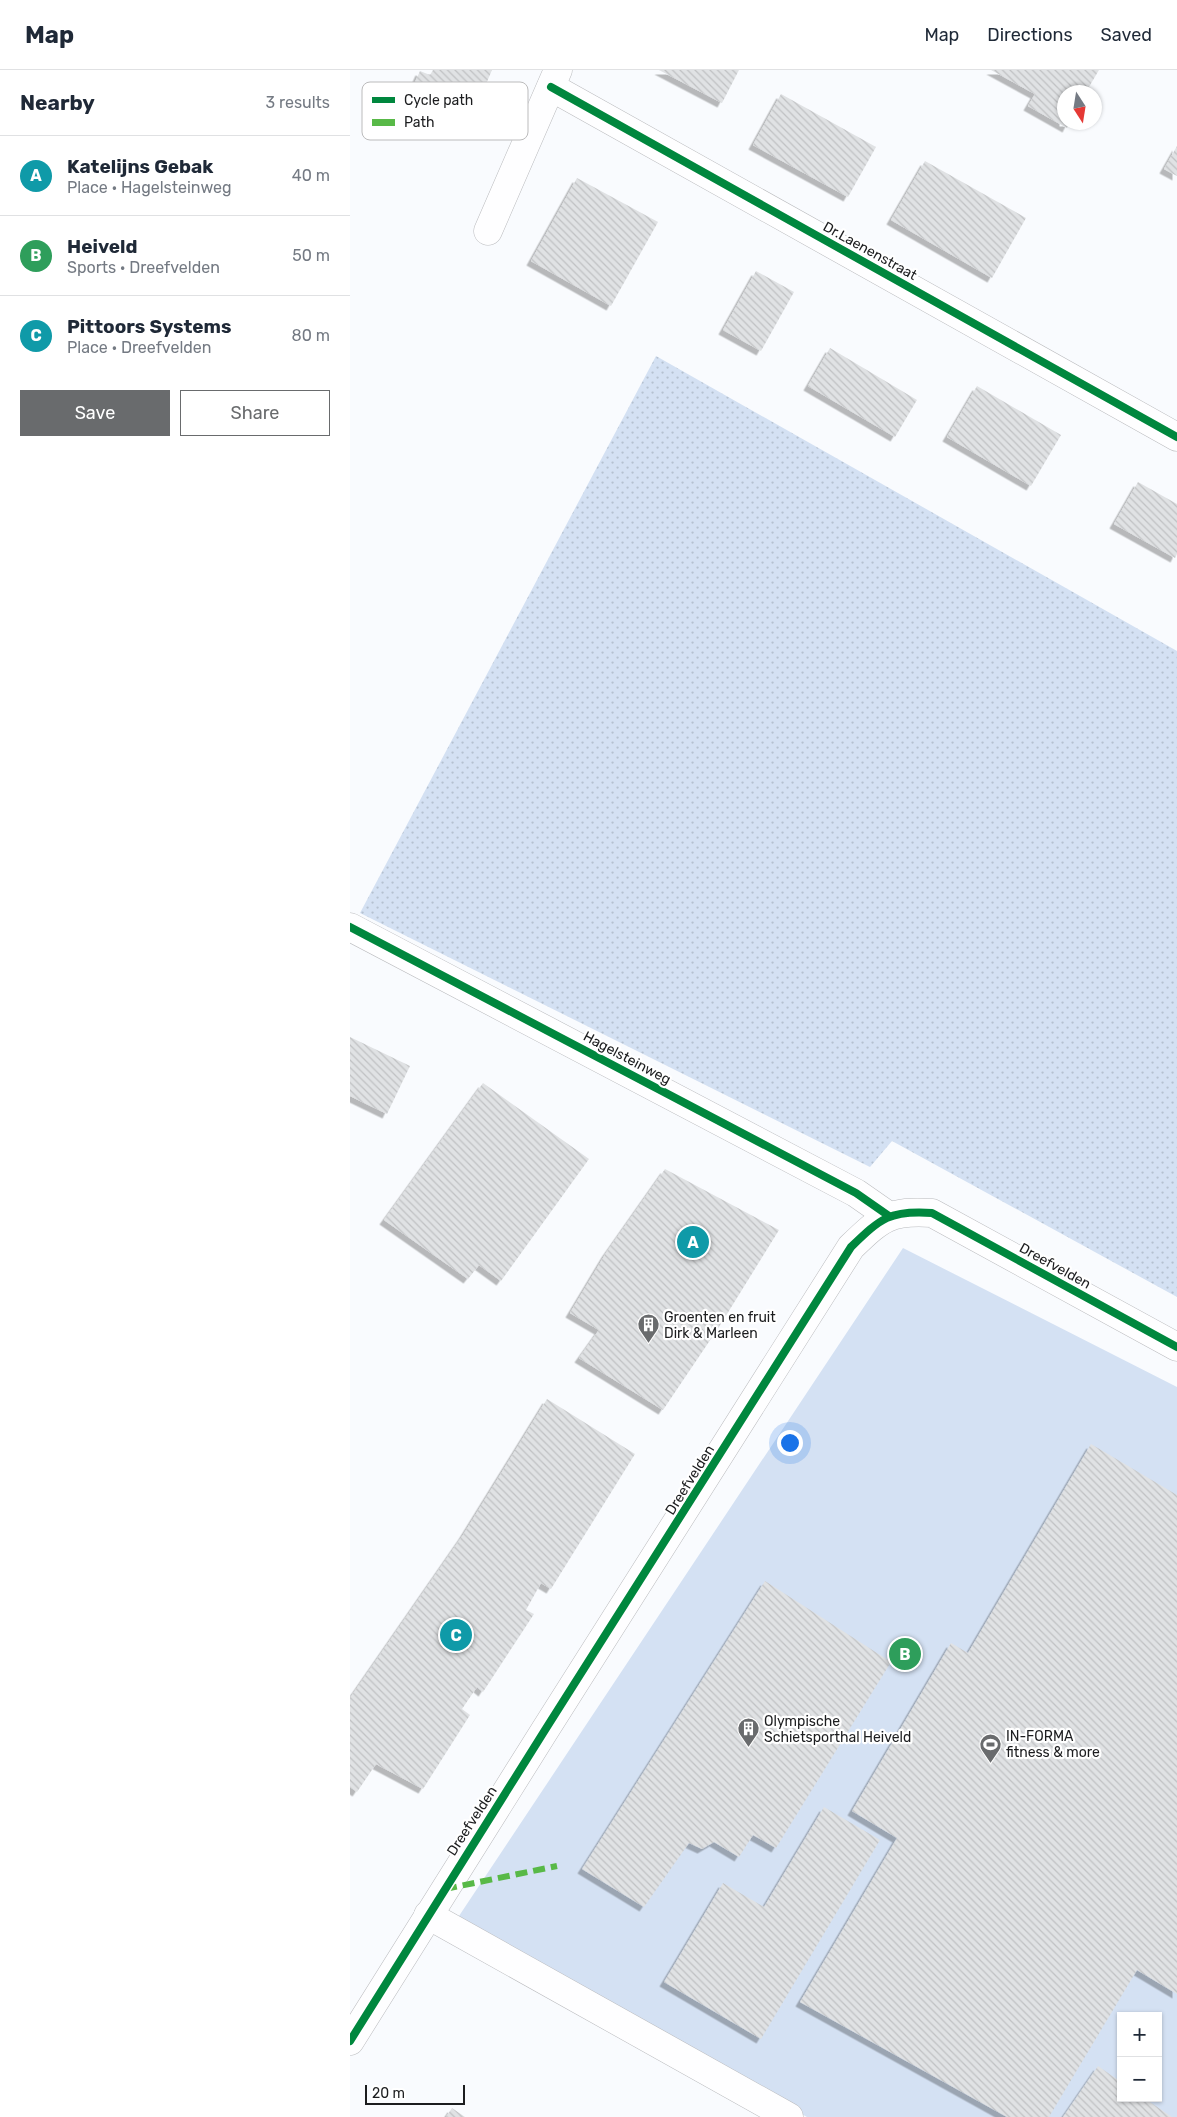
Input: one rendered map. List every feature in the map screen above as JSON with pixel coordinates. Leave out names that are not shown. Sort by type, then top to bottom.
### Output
[{"type":"street","name":"Dr.Laenenstraat","points":[[528,140],[555,78],[1177,437]]},
{"type":"street","name":"Dr.Laenenstraat","points":[[488,231],[528,140]]},
{"type":"street","name":"Hagelsteinweg","points":[[350,927],[856,1193],[889,1216]]},
{"type":"street","name":"Dreefvelden","points":[[350,2041],[428,1914],[851,1247],[869,1229],[889,1216],[908,1211],[932,1213],[1177,1347]]},
{"type":"street","points":[[428,1914],[789,2117]]},
{"type":"shaded area","points":[[656,356],[1177,651],[1177,1297],[892,1141],[870,1167],[360,913]]},
{"type":"shaded area","points":[[903,1248],[1177,1387],[1177,2117],[807,2117],[455,1922]]},
{"type":"building","points":[[433,70],[492,70],[487,82],[415,82],[420,71],[430,75]]},
{"type":"building","points":[[659,70],[739,70],[722,103]]},
{"type":"building","points":[[991,70],[1099,70],[1090,85],[1057,85],[1057,122],[1028,106],[1035,94]]},
{"type":"building","points":[[781,94],[876,147],[848,197],[753,145]]},
{"type":"building","points":[[1177,146],[1177,176],[1164,169]]},
{"type":"building","points":[[925,161],[1026,218],[992,278],[891,220]]},
{"type":"building","points":[[577,178],[658,222],[611,306],[531,261]]},
{"type":"building","points":[[756,271],[794,292],[761,351],[723,330]]},
{"type":"building","points":[[830,348],[917,400],[895,437],[808,386]]},
{"type":"building","points":[[977,386],[1061,435],[1031,486],[947,437]]},
{"type":"building","points":[[1138,482],[1177,504],[1177,554],[1175,558],[1114,524]]},
{"type":"building","points":[[350,1037],[410,1066],[387,1114],[350,1096]]},
{"type":"building","points":[[483,1083],[589,1159],[501,1281],[479,1265],[468,1279],[384,1220]]},
{"type":"building","points":[[665,1169],[779,1230],[719,1327],[663,1410],[579,1358],[599,1330],[570,1313],[606,1253]]},
{"type":"building","points":[[547,1399],[635,1454],[551,1589],[541,1583],[526,1610],[534,1614],[483,1692],[477,1687],[462,1709],[470,1715],[423,1789],[376,1764],[357,1792],[350,1787],[350,1698],[463,1535]]},
{"type":"building","points":[[1091,1444],[1177,1495],[1177,1994],[1137,1970],[1049,2117],[1007,2117],[800,2002],[897,1838],[852,1811],[951,1643],[968,1653]]},
{"type":"building","name":"Olympische Schietsporthal Heiveld","points":[[765,1581],[891,1662],[776,1848],[753,1835],[739,1857],[714,1842],[702,1849],[689,1843],[644,1907],[582,1869]]},
{"type":"building","points":[[824,1807],[880,1840],[761,2039],[664,1982],[723,1883],[764,1907]]},
{"type":"building","points":[[1098,2066],[1117,2079],[1117,2102],[1150,2102],[1172,2117],[1063,2117]]},
{"type":"building","points":[[452,2108],[465,2117],[446,2117]]},
{"type":"marked path","points":[[445,1889],[557,1866]]},
{"type":"cycle path","points":[[551,87],[1177,437]]},
{"type":"cycle path","points":[[350,927],[856,1193],[889,1216]]},
{"type":"cycle path","points":[[350,2041],[851,1247],[870,1229],[887,1218],[896,1215],[918,1212],[932,1213],[1177,1347]]},
{"type":"place","name":"Katelijns Gebak","points":[[693,1242]]},
{"type":"place","name":"Groenten en fruit Dirk & Marleen","points":[[648,1344]]},
{"type":"place","name":"Pittoors Systems","points":[[456,1635]]},
{"type":"place","name":"Heiveld","points":[[905,1654]]},
{"type":"place","name":"Olympische Schietsporthal Heiveld","points":[[748,1748]]},
{"type":"place","name":"IN-FORMA fitness & more","points":[[990,1763]]}]
